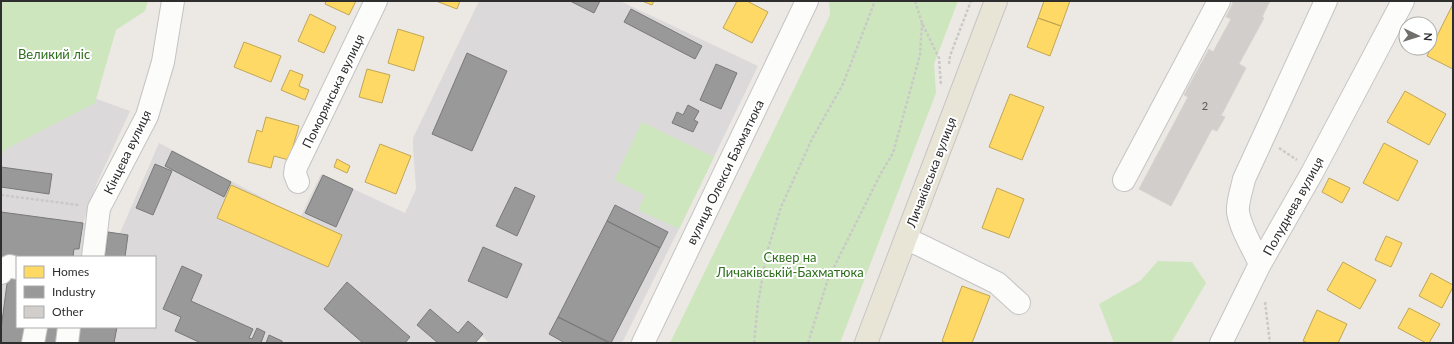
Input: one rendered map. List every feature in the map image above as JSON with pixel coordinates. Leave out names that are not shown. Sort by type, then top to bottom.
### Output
[{"type":"main road","name":"Личаківська вулиця","points":[[866,343],[996,1]]},
{"type":"street","name":"Кінцева вулиця","points":[[99,208],[147,116],[164,62],[173,1]]},
{"type":"street","name":"Поморянська вулиця","points":[[298,182],[295,174],[296,167],[376,1]]},
{"type":"street","name":"вулиця Олекси Бахматюка","points":[[643,343],[807,1]]},
{"type":"street","points":[[1124,180],[1219,1]]},
{"type":"street","name":"Полуднева вулиця","points":[[1260,264],[1242,224],[1238,211],[1243,184],[1326,1]]},
{"type":"street","name":"Полуднева вулиця","points":[[1260,264],[1312,173],[1403,1]]},
{"type":"street","points":[[93,256],[99,208]]},
{"type":"street","points":[[906,239],[997,283],[1019,303]]},
{"type":"street","points":[[1221,343],[1260,264]]},
{"type":"street","points":[[1,273],[4,268],[10,266],[16,268]]},
{"type":"street","points":[[33,343],[36,328]]},
{"type":"street","points":[[67,343],[69,328]]},
{"type":"path","points":[[754,343],[758,302],[766,252],[781,207],[812,139],[843,84],[876,1]]},
{"type":"path","points":[[915,1],[922,23],[939,58],[941,87]]},
{"type":"path","points":[[808,343],[828,279],[892,153],[920,55],[922,23]]},
{"type":"path","points":[[1,195],[99,208]]},
{"type":"shaded area","points":[[479,1],[620,1],[758,66],[622,343],[489,343],[482,336],[476,343],[1,343],[1,155],[26,122],[91,97],[130,111],[97,183],[83,223],[108,232],[120,233],[159,143],[271,203],[301,216],[321,174],[405,213],[416,189],[413,138]]},
{"type":"green space","name":"Великий ліс","points":[[1,1],[148,1],[145,11],[116,30],[95,103],[6,149],[1,155]]},
{"type":"green space","name":"Сквер на Личаківській-Бахматюка","points":[[829,1],[958,1],[934,64],[936,93],[840,343],[670,343],[830,15]]},
{"type":"green space","points":[[642,122],[714,157],[679,229],[638,210],[645,195],[614,180]]},
{"type":"green space","points":[[1158,261],[1192,262],[1206,283],[1171,343],[1114,343],[1099,304],[1140,281]]},
{"type":"building: Homes","points":[[326,1],[356,1],[349,15],[325,4]]},
{"type":"building: Homes","points":[[436,1],[460,1],[457,9]]},
{"type":"building: Homes","points":[[642,1],[654,1],[652,5]]},
{"type":"building: Homes","points":[[737,1],[747,1],[768,12],[752,43],[723,28]]},
{"type":"building: Homes","points":[[1044,1],[1070,1],[1061,26],[1038,18]]},
{"type":"building: Homes","points":[[1453,4],[1453,69],[1427,56],[1438,56],[1438,34]]},
{"type":"building: Homes","points":[[310,14],[336,27],[324,53],[298,41]]},
{"type":"building: Homes","points":[[1038,18],[1061,26],[1050,56],[1027,47]]},
{"type":"building: Homes","points":[[398,29],[424,37],[414,71],[388,63]]},
{"type":"building: Homes","points":[[244,42],[281,56],[271,82],[234,67]]},
{"type":"building: Homes","points":[[367,69],[390,75],[382,103],[359,97]]},
{"type":"building: Homes","points":[[290,70],[303,75],[299,86],[309,90],[305,100],[281,90]]},
{"type":"building: Homes","points":[[1405,91],[1446,114],[1429,145],[1387,122]]},
{"type":"building: Homes","points":[[1010,94],[1044,107],[1022,160],[989,147]]},
{"type":"building: Homes","points":[[266,117],[299,126],[289,160],[274,156],[271,168],[248,162],[257,130],[262,132]]},
{"type":"building: Homes","points":[[1384,143],[1418,161],[1398,201],[1363,183]]},
{"type":"building: Homes","points":[[380,144],[411,156],[396,194],[365,182]]},
{"type":"building: Homes","points":[[337,159],[350,166],[347,173],[334,167]]},
{"type":"building: Homes","points":[[1329,178],[1350,188],[1342,203],[1322,192]]},
{"type":"building: Homes","points":[[231,185],[342,235],[328,267],[217,218]]},
{"type":"building: Homes","points":[[997,188],[1024,199],[1009,238],[982,228]]},
{"type":"building: Homes","points":[[1386,236],[1402,243],[1391,267],[1375,260]]},
{"type":"building: Homes","points":[[1343,262],[1376,280],[1360,309],[1327,290]]},
{"type":"building: Homes","points":[[1431,273],[1453,285],[1442,308],[1419,296]]},
{"type":"building: Homes","points":[[962,286],[990,296],[972,343],[946,343],[942,341]]},
{"type":"building: Homes","points":[[1409,308],[1440,324],[1429,343],[1426,343],[1398,328]]},
{"type":"building: Homes","points":[[1317,310],[1347,324],[1338,343],[1308,343],[1303,341]]},
{"type":"building: Industry","points":[[570,1],[600,1],[594,13]]},
{"type":"building: Industry","points":[[631,9],[702,46],[695,59],[624,22]]},
{"type":"building: Industry","points":[[467,53],[507,71],[472,151],[432,134]]},
{"type":"building: Industry","points":[[716,64],[737,73],[721,109],[700,100]]},
{"type":"building: Industry","points":[[688,105],[699,111],[694,120],[698,122],[693,132],[672,123],[677,112],[683,115]]},
{"type":"building: Industry","points":[[172,151],[231,182],[224,197],[165,166]]},
{"type":"building: Industry","points":[[155,164],[172,171],[153,215],[136,208]]},
{"type":"building: Industry","points":[[1,167],[52,174],[49,194],[1,187]]},
{"type":"building: Industry","points":[[323,175],[353,189],[336,227],[305,213]]},
{"type":"building: Industry","points":[[515,187],[535,196],[517,236],[496,226]]},
{"type":"building: Industry","points":[[615,205],[668,232],[660,248],[607,221]]},
{"type":"building: Industry","points":[[1,212],[83,223],[79,249],[74,249],[73,256],[16,256],[1,258]]},
{"type":"building: Industry","points":[[607,221],[660,248],[611,343],[558,317]]},
{"type":"building: Industry","points":[[108,232],[128,235],[125,256],[105,256]]},
{"type":"building: Industry","points":[[483,247],[522,264],[507,298],[468,281]]},
{"type":"building: Industry","points":[[182,266],[202,275],[191,301],[253,329],[249,338],[252,339],[257,328],[265,332],[261,343],[201,343],[175,331],[181,317],[163,309]]},
{"type":"building: Industry","points":[[8,276],[16,277],[16,328],[28,328],[26,343],[1,343],[1,329]]},
{"type":"building: Industry","points":[[347,282],[410,337],[405,343],[363,343],[324,309]]},
{"type":"building: Industry","points":[[430,309],[458,333],[468,321],[483,334],[475,343],[438,343],[417,325]]},
{"type":"building: Industry","points":[[558,317],[609,343],[565,343],[549,334]]},
{"type":"building: Industry","points":[[43,328],[62,328],[60,343],[40,343]]},
{"type":"building: Industry","points":[[79,328],[117,328],[114,343],[77,343]]},
{"type":"building: Industry","points":[[269,335],[282,341],[282,343],[266,343]]},
{"type":"building: Other","points":[[1233,1],[1270,1],[1262,17],[1264,18],[1239,64],[1246,68],[1222,114],[1220,115],[1225,117],[1217,131],[1212,129],[1171,206],[1139,189],[1188,97],[1184,95],[1209,49],[1213,52],[1231,19],[1226,17]]}]
